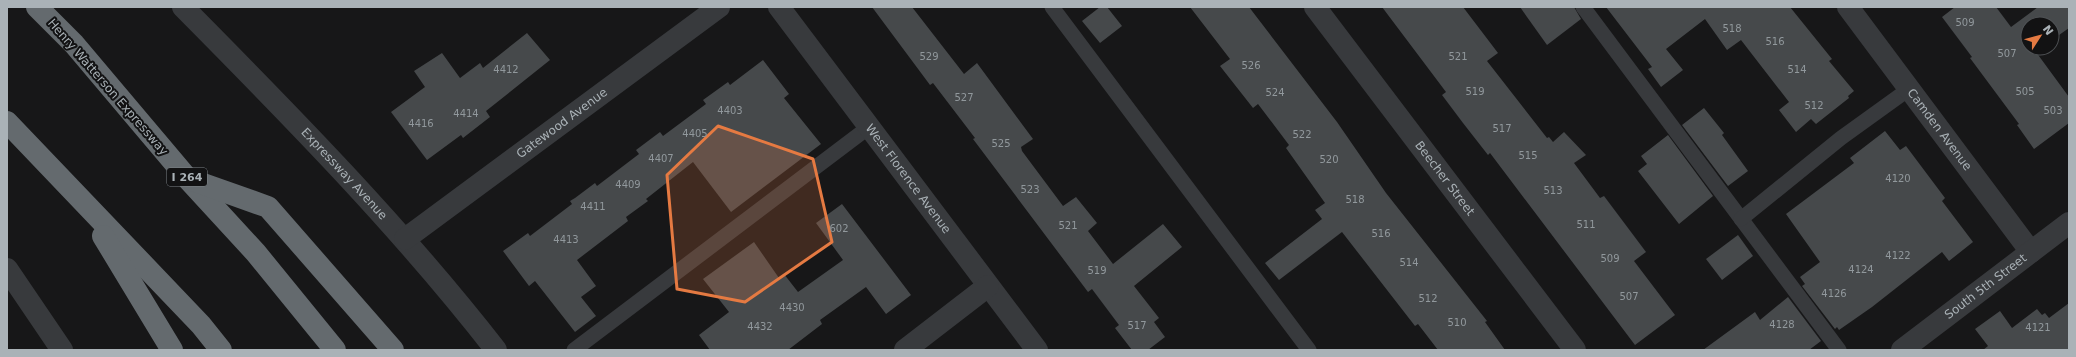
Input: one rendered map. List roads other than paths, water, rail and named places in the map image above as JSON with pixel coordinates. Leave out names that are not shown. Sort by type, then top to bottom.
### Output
[{"type":"highway","name":"Henry Watterson Expressway","points":[[37,7],[74,44],[188,179],[256,253],[335,350]]},
{"type":"highway","points":[[7,122],[201,325],[221,350]]},
{"type":"highway","points":[[188,179],[268,207],[393,350]]},
{"type":"highway","points":[[80,200],[172,350]]},
{"type":"street","name":"Expressway Avenue","points":[[183,7],[301,125],[405,239],[459,302],[496,350]]},
{"type":"street","name":"Gatewood Avenue","points":[[405,239],[719,7]]},
{"type":"street","name":"West Florence Avenue","points":[[779,7],[1037,350]]},
{"type":"street","name":"Beecher Street","points":[[1315,7],[1575,350]]},
{"type":"street","name":"Camden Avenue","points":[[1848,7],[2031,252]]},
{"type":"street","name":"South 5th Street","points":[[1902,350],[2069,224]]},
{"type":"street","points":[[7,268],[62,350]]},
{"type":"street","points":[[905,350],[988,286]]},
{"type":"lane","points":[[1052,7],[1309,350]]},
{"type":"lane","points":[[1583,7],[1839,350]]},
{"type":"lane","points":[[1741,219],[1841,138],[1909,89]]},
{"type":"lane","points":[[574,350],[869,128]]}]
